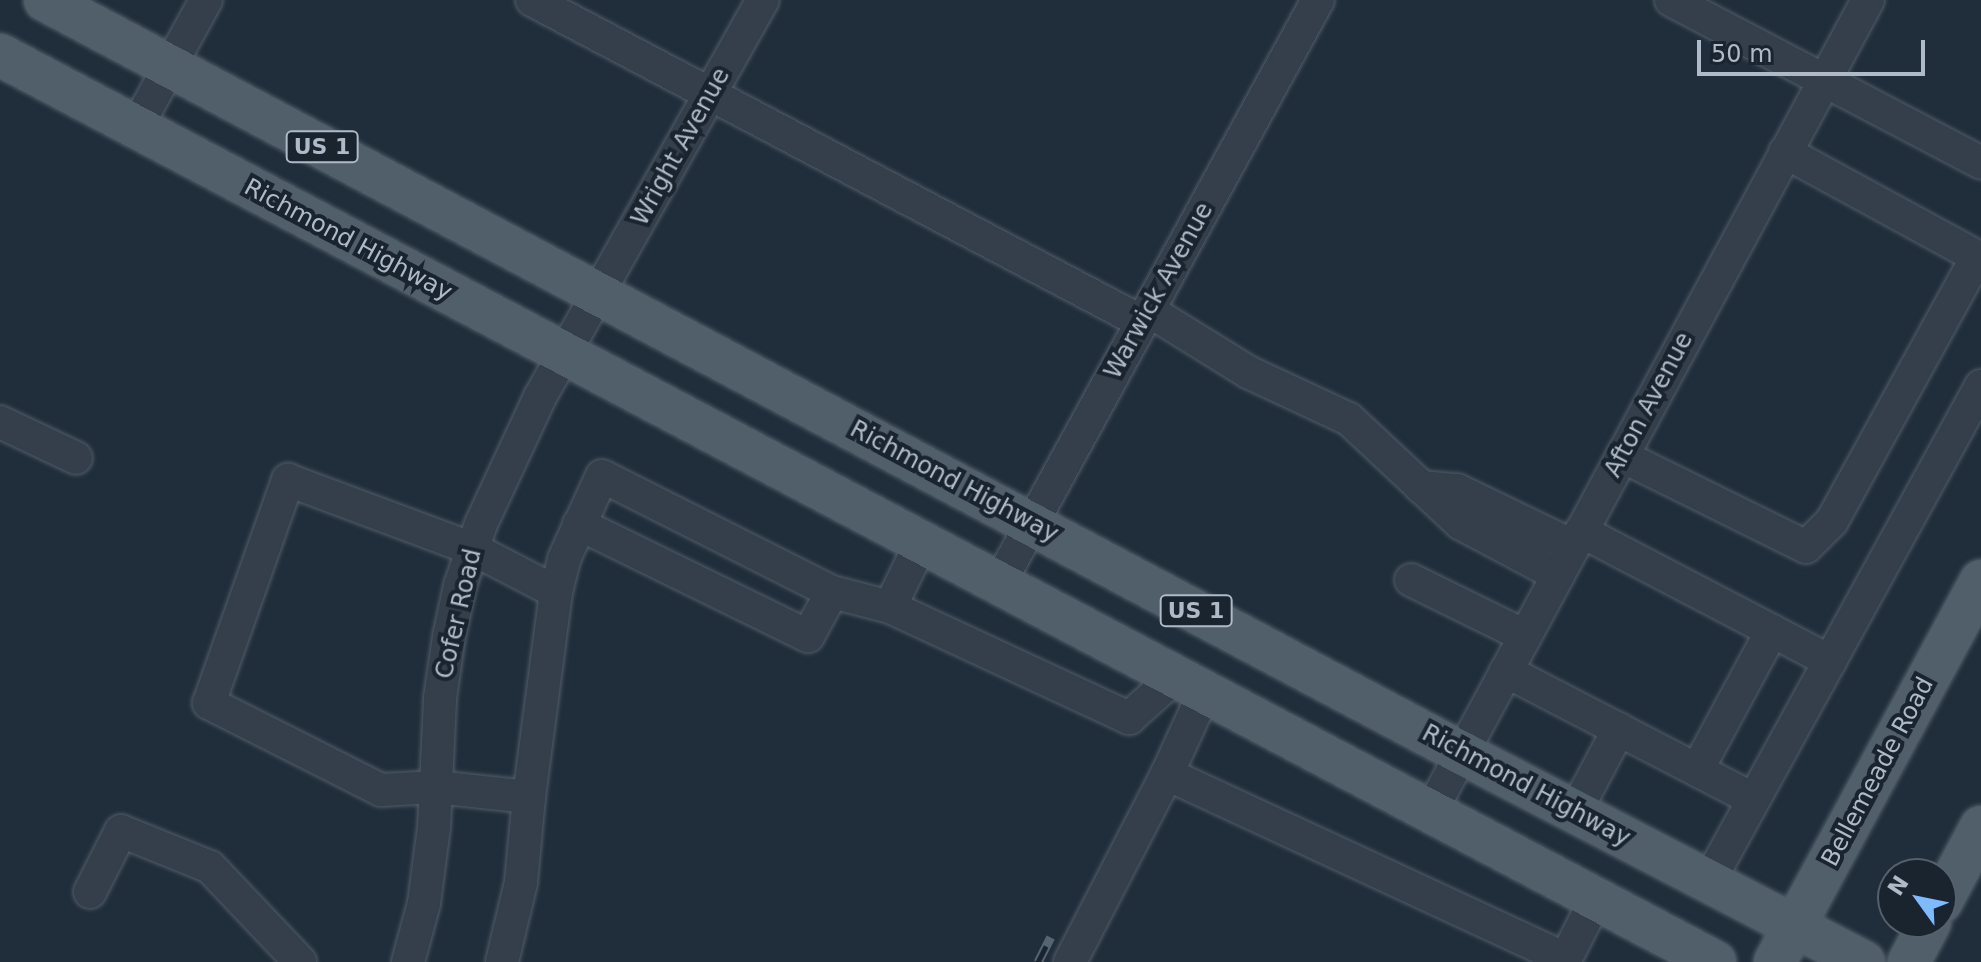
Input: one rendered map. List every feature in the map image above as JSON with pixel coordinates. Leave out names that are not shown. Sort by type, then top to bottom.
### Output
[{"type":"main road","name":"Richmond Highway","points":[[45,0],[1462,753],[1864,962]]},
{"type":"main road","name":"Richmond Highway","points":[[0,55],[1715,962]]},
{"type":"main road","name":"Bellemeade Road","points":[[1775,962],[1981,581]]},
{"type":"main road","points":[[1957,872],[1981,827]]},
{"type":"main road","points":[[1909,962],[1922,938]]},
{"type":"street","points":[[136,128],[206,0]]},
{"type":"street","points":[[532,0],[1248,372],[1349,419],[1460,523],[1558,575]]},
{"type":"street","name":"Wright Avenue","points":[[599,293],[763,0]]},
{"type":"street","name":"Warwick Avenue","points":[[1000,582],[1318,0]]},
{"type":"street","points":[[1671,0],[1981,163]]},
{"type":"street","name":"Afton Avenue","points":[[1431,811],[1868,0]]},
{"type":"street","points":[[1622,456],[1806,547],[1832,521],[1979,258],[1785,152]]},
{"type":"street","name":"Cofer Road","points":[[408,962],[424,903],[436,787],[440,698],[449,637],[473,549],[506,465],[599,293]]},
{"type":"street","points":[[1709,881],[1981,386]]},
{"type":"street","points":[[0,422],[76,458]]},
{"type":"street","points":[[502,962],[521,882],[556,592],[564,559],[602,476],[832,592],[890,607],[1129,718],[1190,684]]},
{"type":"street","points":[[529,797],[436,787],[381,790],[209,703],[288,480],[473,549],[556,592]]},
{"type":"street","points":[[1421,487],[1457,490],[1577,539],[1830,661]]},
{"type":"street","points":[[579,524],[808,636],[832,592]]},
{"type":"street","points":[[890,607],[922,541]]},
{"type":"street","points":[[1411,580],[1525,636]]},
{"type":"street","points":[[1697,770],[1772,631]]},
{"type":"street","points":[[1506,671],[1753,799]]},
{"type":"street","points":[[1070,962],[1167,774],[1190,684]]},
{"type":"street","points":[[1575,812],[1619,729]]},
{"type":"street","points":[[1167,774],[1565,961],[1596,899]]},
{"type":"street","points":[[90,892],[121,831],[210,867],[300,962]]},
{"type":"railway","points":[[1038,962],[1051,937]]}]
